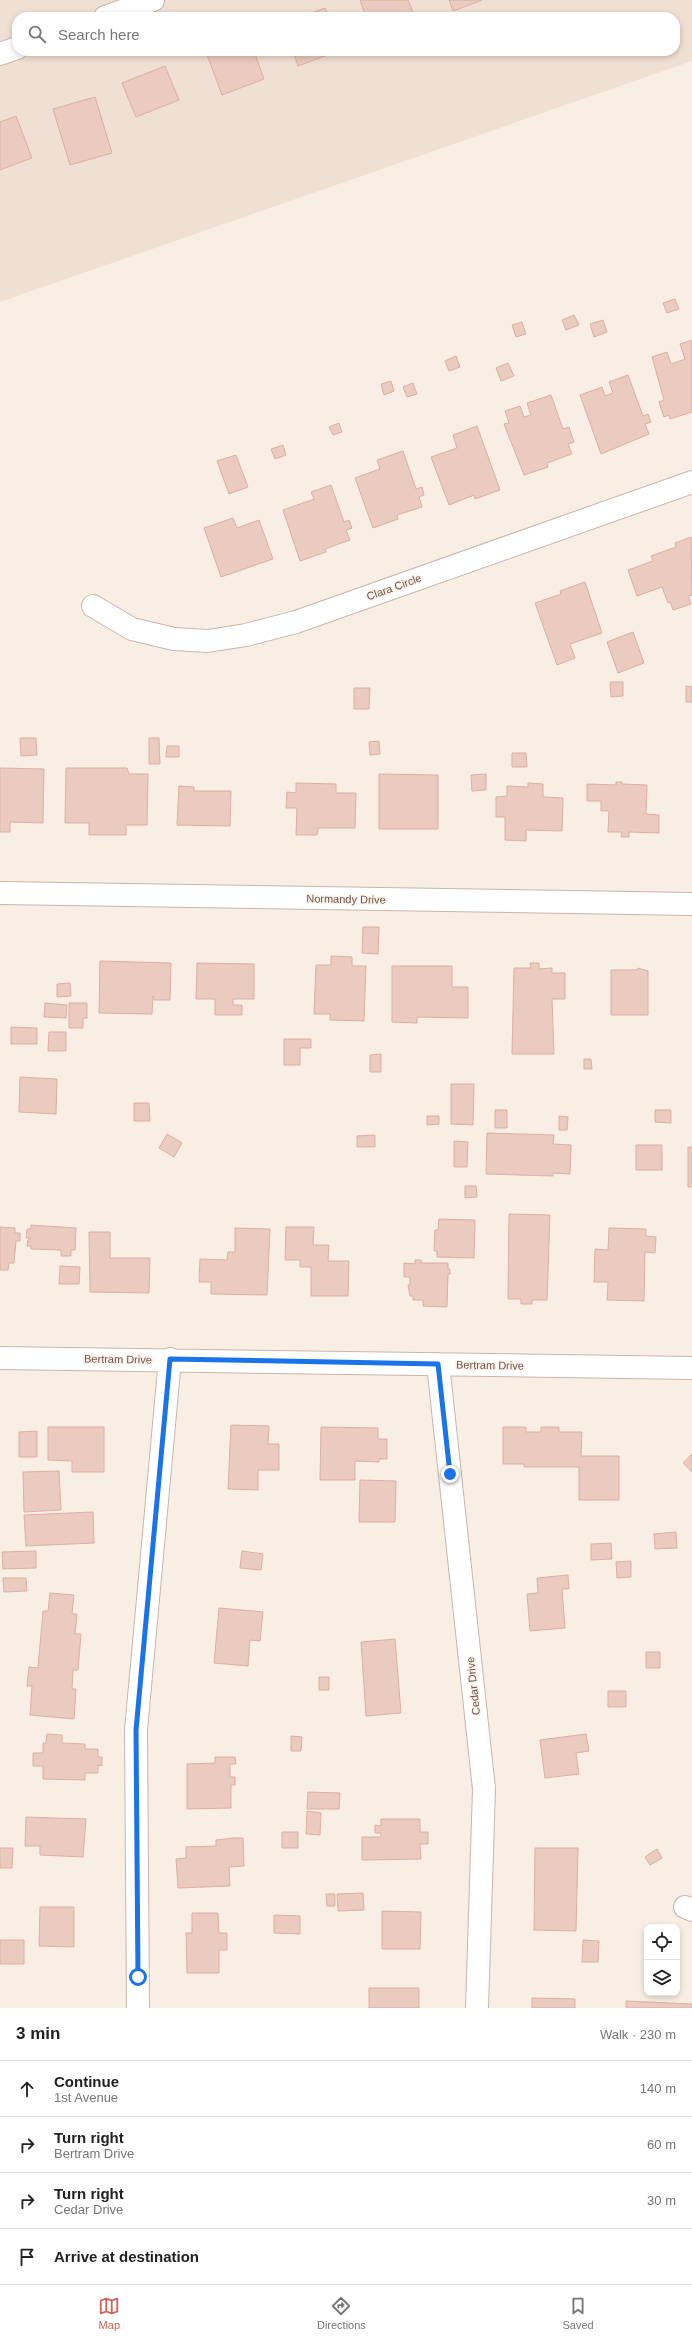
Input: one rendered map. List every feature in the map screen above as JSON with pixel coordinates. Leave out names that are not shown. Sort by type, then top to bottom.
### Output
[{"type":"street","points":[[119,12],[153,0]]},
{"type":"street","points":[[0,54],[12,50]]},
{"type":"street","name":"Clara Circle","points":[[93,606],[132,629],[174,639],[208,641],[246,635],[296,622],[692,482]]},
{"type":"street","name":"Normandy Drive","points":[[0,893],[692,904]]},
{"type":"street","name":"Bertram Drive","points":[[0,1358],[170,1359],[692,1368]]},
{"type":"street","points":[[138,2008],[136,1730],[170,1359]]},
{"type":"street","name":"Cedar Drive","points":[[438,1364],[484,1789],[477,2008]]},
{"type":"shaded area","points":[[0,0],[692,0],[692,61],[0,302]]},
{"type":"building","points":[[360,0],[408,0],[413,12],[364,12]]},
{"type":"building","points":[[449,0],[482,0],[453,11]]},
{"type":"building","points":[[325,8],[327,12],[314,12]]},
{"type":"building","points":[[207,56],[256,56],[264,79],[222,95]]},
{"type":"building","points":[[295,56],[325,56],[298,66]]},
{"type":"building","points":[[165,66],[179,100],[136,117],[122,83]]},
{"type":"building","points":[[95,97],[112,153],[70,165],[53,109]]},
{"type":"building","points":[[16,116],[32,158],[0,170],[0,122]]},
{"type":"building","points":[[675,299],[679,309],[667,313],[663,303]]},
{"type":"building","points":[[574,315],[579,325],[566,330],[562,320]]},
{"type":"building","points":[[603,320],[607,332],[594,337],[590,324]]},
{"type":"building","points":[[522,322],[526,334],[516,337],[512,325]]},
{"type":"building","points":[[692,340],[692,412],[670,419],[669,415],[664,417],[659,402],[664,400],[652,357],[667,352],[671,364],[685,359],[680,344]]},
{"type":"building","points":[[456,356],[460,367],[449,371],[445,361]]},
{"type":"building","points":[[508,363],[514,376],[501,381],[496,368]]},
{"type":"building","points":[[628,375],[643,416],[648,414],[651,422],[645,424],[649,434],[601,454],[580,395],[602,387],[605,396],[613,393],[609,382]]},
{"type":"building","points":[[391,381],[394,391],[384,395],[381,384]]},
{"type":"building","points":[[413,383],[417,394],[407,397],[403,387]]},
{"type":"building","points":[[551,395],[563,429],[569,427],[574,442],[568,444],[572,454],[547,463],[548,467],[524,475],[504,424],[509,423],[505,411],[520,406],[524,417],[531,415],[527,403]]},
{"type":"building","points":[[339,423],[342,432],[333,435],[329,427]]},
{"type":"building","points":[[477,426],[500,490],[475,499],[474,495],[449,505],[431,457],[457,448],[453,435]]},
{"type":"building","points":[[283,445],[286,455],[275,459],[271,449]]},
{"type":"building","points":[[403,451],[416,489],[422,487],[424,495],[419,497],[422,507],[397,515],[398,519],[373,528],[355,478],[380,469],[377,460]]},
{"type":"building","points":[[236,455],[248,487],[229,494],[217,461]]},
{"type":"building","points":[[331,485],[344,522],[349,520],[352,528],[346,530],[350,540],[325,549],[326,552],[300,561],[283,510],[314,499],[311,492]]},
{"type":"building","points":[[233,518],[237,528],[259,520],[273,559],[221,577],[204,528]]},
{"type":"building","points":[[691,537],[692,595],[688,596],[691,604],[673,610],[670,602],[668,603],[662,587],[637,596],[628,570],[653,561],[651,556],[676,547],[675,543]]},
{"type":"building","points":[[585,582],[602,633],[570,644],[575,658],[557,665],[535,603],[561,594],[560,591]]},
{"type":"building","points":[[633,632],[644,663],[618,673],[607,642]]},
{"type":"building","points":[[610,682],[623,682],[623,696],[611,697]]},
{"type":"building","points":[[686,686],[692,687],[692,702],[686,702]]},
{"type":"building","points":[[354,688],[370,688],[369,709],[354,709]]},
{"type":"building","points":[[20,738],[36,738],[37,755],[21,756]]},
{"type":"building","points":[[149,738],[159,738],[160,764],[149,764]]},
{"type":"building","points":[[379,741],[380,754],[370,755],[369,742]]},
{"type":"building","points":[[167,746],[179,746],[179,757],[166,757]]},
{"type":"building","points":[[512,753],[526,753],[527,767],[512,767]]},
{"type":"building","points":[[0,768],[44,769],[43,823],[10,822],[10,832],[0,832]]},
{"type":"building","points":[[66,768],[127,768],[129,774],[148,774],[147,825],[126,825],[126,835],[89,835],[89,823],[65,823]]},
{"type":"building","points":[[379,774],[438,775],[438,829],[379,829]]},
{"type":"building","points":[[486,774],[486,790],[472,791],[471,775]]},
{"type":"building","points":[[616,782],[622,782],[622,784],[647,785],[646,814],[659,815],[659,833],[629,832],[629,837],[621,837],[622,832],[608,832],[609,811],[601,811],[601,801],[587,801],[587,784],[616,785]]},
{"type":"building","points":[[296,783],[336,784],[336,793],[356,793],[355,828],[318,828],[317,835],[296,835],[297,808],[286,808],[287,792],[296,793]]},
{"type":"building","points":[[528,783],[543,784],[543,797],[563,798],[562,831],[526,830],[526,841],[505,840],[505,817],[496,817],[496,797],[507,796],[507,786],[528,787]]},
{"type":"building","points":[[179,786],[194,787],[194,791],[231,791],[230,826],[177,825]]},
{"type":"building","points":[[363,927],[379,927],[378,954],[362,953]]},
{"type":"building","points":[[331,956],[352,957],[352,966],[366,966],[364,1021],[330,1020],[330,1014],[314,1014],[316,965],[331,965]]},
{"type":"building","points":[[100,961],[171,963],[170,1000],[154,1000],[153,996],[152,1014],[99,1013]]},
{"type":"building","points":[[197,963],[254,964],[254,999],[233,999],[233,1005],[242,1005],[242,1015],[215,1015],[215,999],[196,999]]},
{"type":"building","points":[[530,963],[539,963],[539,969],[552,968],[552,973],[565,973],[565,999],[552,999],[554,1054],[512,1054],[514,968],[531,968]]},
{"type":"building","points":[[392,966],[452,966],[452,987],[468,987],[468,1018],[417,1017],[417,1023],[392,1022]]},
{"type":"building","points":[[638,968],[648,971],[648,1015],[611,1015],[611,970],[637,970]]},
{"type":"building","points":[[70,983],[71,996],[57,997],[57,984]]},
{"type":"building","points":[[45,1003],[67,1005],[66,1018],[44,1017]]},
{"type":"building","points":[[69,1003],[87,1003],[87,1018],[83,1018],[83,1028],[69,1028]]},
{"type":"building","points":[[11,1027],[37,1028],[37,1044],[11,1044]]},
{"type":"building","points":[[49,1032],[66,1032],[66,1051],[48,1051]]},
{"type":"building","points":[[284,1039],[311,1039],[311,1048],[300,1048],[300,1065],[284,1065]]},
{"type":"building","points":[[381,1054],[381,1072],[370,1072],[370,1055]]},
{"type":"building","points":[[584,1059],[591,1059],[592,1069],[584,1069]]},
{"type":"building","points":[[20,1077],[57,1079],[56,1114],[19,1112]]},
{"type":"building","points":[[451,1084],[474,1084],[473,1125],[451,1124]]},
{"type":"building","points":[[134,1103],[149,1103],[150,1121],[134,1121]]},
{"type":"building","points":[[495,1110],[507,1110],[507,1128],[495,1128]]},
{"type":"building","points":[[655,1110],[671,1110],[671,1123],[655,1122]]},
{"type":"building","points":[[427,1116],[439,1116],[439,1124],[427,1125]]},
{"type":"building","points":[[559,1116],[568,1117],[567,1130],[559,1130]]},
{"type":"building","points":[[487,1133],[554,1135],[553,1144],[571,1145],[570,1174],[553,1173],[553,1176],[486,1174]]},
{"type":"building","points":[[167,1134],[182,1143],[174,1157],[159,1148]]},
{"type":"building","points":[[375,1135],[375,1147],[357,1147],[357,1136]]},
{"type":"building","points":[[454,1141],[468,1142],[467,1167],[454,1167]]},
{"type":"building","points":[[636,1145],[662,1145],[662,1170],[636,1170]]},
{"type":"building","points":[[688,1147],[692,1147],[692,1187],[688,1187]]},
{"type":"building","points":[[465,1186],[476,1186],[477,1197],[465,1198]]},
{"type":"building","points":[[509,1214],[550,1215],[547,1300],[532,1300],[532,1304],[521,1304],[521,1299],[508,1299]]},
{"type":"building","points":[[439,1219],[475,1220],[474,1258],[437,1257],[437,1251],[434,1251],[435,1230],[438,1230]]},
{"type":"building","points":[[31,1225],[76,1228],[75,1250],[71,1250],[71,1256],[61,1256],[61,1250],[31,1249],[31,1246],[27,1246],[28,1240],[31,1238],[26,1238],[27,1229],[31,1229]]},
{"type":"building","points":[[0,1227],[15,1228],[15,1233],[20,1233],[20,1241],[16,1241],[14,1263],[9,1263],[8,1270],[0,1270]]},
{"type":"building","points":[[286,1227],[314,1227],[313,1245],[329,1245],[328,1261],[349,1261],[348,1296],[311,1296],[311,1267],[300,1267],[300,1260],[285,1260]]},
{"type":"building","points":[[235,1228],[270,1229],[267,1295],[211,1294],[211,1282],[199,1282],[200,1259],[227,1260],[228,1252],[235,1252]]},
{"type":"building","points":[[609,1228],[646,1229],[646,1236],[656,1237],[655,1253],[645,1252],[644,1301],[607,1300],[608,1282],[594,1282],[595,1249],[608,1250]]},
{"type":"building","points":[[89,1232],[110,1232],[110,1258],[150,1258],[149,1293],[90,1292]]},
{"type":"building","points":[[415,1260],[421,1260],[421,1263],[448,1263],[450,1274],[448,1274],[447,1307],[423,1306],[423,1300],[413,1300],[413,1296],[410,1296],[408,1285],[410,1285],[410,1277],[404,1277],[404,1263],[415,1264]]},
{"type":"building","points":[[60,1266],[80,1267],[79,1284],[59,1284]]},
{"type":"building","points":[[231,1425],[269,1426],[268,1444],[279,1444],[279,1470],[258,1470],[258,1490],[228,1489]]},
{"type":"building","points":[[48,1427],[104,1427],[104,1472],[72,1472],[72,1461],[48,1460]]},
{"type":"building","points":[[321,1427],[378,1428],[378,1439],[387,1439],[387,1459],[379,1459],[379,1462],[355,1461],[355,1480],[320,1480]]},
{"type":"building","points":[[503,1427],[526,1427],[526,1432],[541,1432],[541,1427],[559,1427],[559,1432],[582,1432],[581,1456],[619,1456],[619,1500],[579,1500],[579,1467],[524,1467],[524,1464],[503,1464]]},
{"type":"building","points":[[37,1431],[37,1457],[19,1457],[19,1432]]},
{"type":"building","points":[[692,1454],[692,1472],[683,1463]]},
{"type":"building","points":[[59,1471],[61,1510],[24,1512],[23,1472]]},
{"type":"building","points":[[360,1480],[396,1481],[395,1522],[359,1522]]},
{"type":"building","points":[[93,1512],[94,1543],[26,1546],[24,1515]]},
{"type":"building","points":[[676,1532],[677,1548],[655,1549],[654,1534]]},
{"type":"building","points":[[611,1543],[612,1559],[591,1560],[591,1544]]},
{"type":"building","points":[[36,1551],[36,1568],[3,1569],[2,1552]]},
{"type":"building","points":[[242,1551],[263,1554],[261,1570],[240,1568]]},
{"type":"building","points":[[631,1561],[631,1577],[617,1578],[616,1562]]},
{"type":"building","points":[[568,1575],[569,1589],[562,1589],[565,1628],[530,1631],[527,1594],[538,1593],[537,1578]]},
{"type":"building","points":[[3,1578],[26,1578],[27,1591],[4,1592]]},
{"type":"building","points":[[50,1593],[74,1595],[72,1614],[77,1614],[75,1634],[81,1634],[78,1670],[73,1670],[72,1689],[76,1689],[74,1719],[30,1715],[32,1686],[27,1686],[29,1667],[38,1668],[43,1611],[48,1611]]},
{"type":"building","points":[[219,1608],[263,1612],[260,1641],[250,1640],[248,1666],[214,1663]]},
{"type":"building","points":[[395,1639],[401,1713],[366,1716],[361,1642]]},
{"type":"building","points":[[646,1652],[660,1652],[660,1668],[646,1668]]},
{"type":"building","points":[[319,1677],[329,1677],[329,1690],[319,1690]]},
{"type":"building","points":[[608,1691],[626,1691],[626,1707],[608,1707]]},
{"type":"building","points":[[47,1734],[62,1735],[62,1743],[85,1744],[85,1749],[98,1749],[98,1757],[102,1757],[102,1766],[98,1765],[98,1773],[85,1773],[85,1780],[43,1779],[43,1766],[33,1766],[33,1753],[43,1753],[43,1743],[46,1743]]},
{"type":"building","points":[[586,1734],[589,1751],[576,1753],[579,1774],[545,1778],[540,1740]]},
{"type":"building","points":[[291,1736],[302,1737],[301,1751],[291,1751]]},
{"type":"building","points":[[215,1757],[235,1757],[236,1764],[230,1764],[230,1777],[235,1777],[235,1785],[231,1785],[231,1808],[187,1809],[187,1764],[215,1763]]},
{"type":"building","points":[[308,1792],[340,1793],[339,1809],[307,1809]]},
{"type":"building","points":[[307,1811],[321,1813],[320,1835],[306,1834]]},
{"type":"building","points":[[26,1817],[86,1819],[83,1857],[40,1855],[40,1846],[25,1846]]},
{"type":"building","points":[[381,1819],[420,1819],[420,1832],[428,1832],[428,1844],[420,1844],[421,1859],[362,1860],[362,1837],[381,1837],[381,1833],[375,1833],[375,1825],[381,1826]]},
{"type":"building","points":[[282,1832],[298,1832],[298,1848],[282,1848]]},
{"type":"building","points":[[243,1838],[244,1866],[229,1867],[230,1886],[178,1888],[176,1859],[186,1858],[186,1847],[216,1846],[216,1840]]},
{"type":"building","points":[[0,1848],[13,1848],[12,1868],[0,1868]]},
{"type":"building","points":[[535,1848],[578,1848],[576,1931],[534,1930]]},
{"type":"building","points":[[657,1849],[662,1858],[650,1865],[645,1857]]},
{"type":"building","points":[[363,1893],[364,1910],[338,1911],[337,1894]]},
{"type":"building","points":[[326,1894],[335,1894],[335,1906],[327,1906]]},
{"type":"building","points":[[40,1907],[74,1907],[74,1947],[39,1946]]},
{"type":"building","points":[[382,1911],[421,1912],[420,1949],[382,1949]]},
{"type":"building","points":[[192,1913],[218,1913],[219,1933],[227,1933],[227,1950],[219,1950],[219,1973],[187,1973],[186,1933],[192,1933]]},
{"type":"building","points":[[274,1915],[300,1916],[300,1934],[274,1933]]},
{"type":"building","points":[[0,1940],[24,1940],[24,1964],[0,1964]]},
{"type":"building","points":[[583,1940],[599,1941],[598,1962],[582,1962]]},
{"type":"building","points":[[369,1988],[419,1988],[419,2008],[369,2008]]},
{"type":"building","points":[[532,1998],[575,1999],[575,2008],[532,2008]]},
{"type":"building","points":[[626,2001],[692,2004],[692,2008],[626,2008]]},
{"type":"route","points":[[138,1977],[136,1730],[170,1359],[438,1364],[450,1474]]}]
